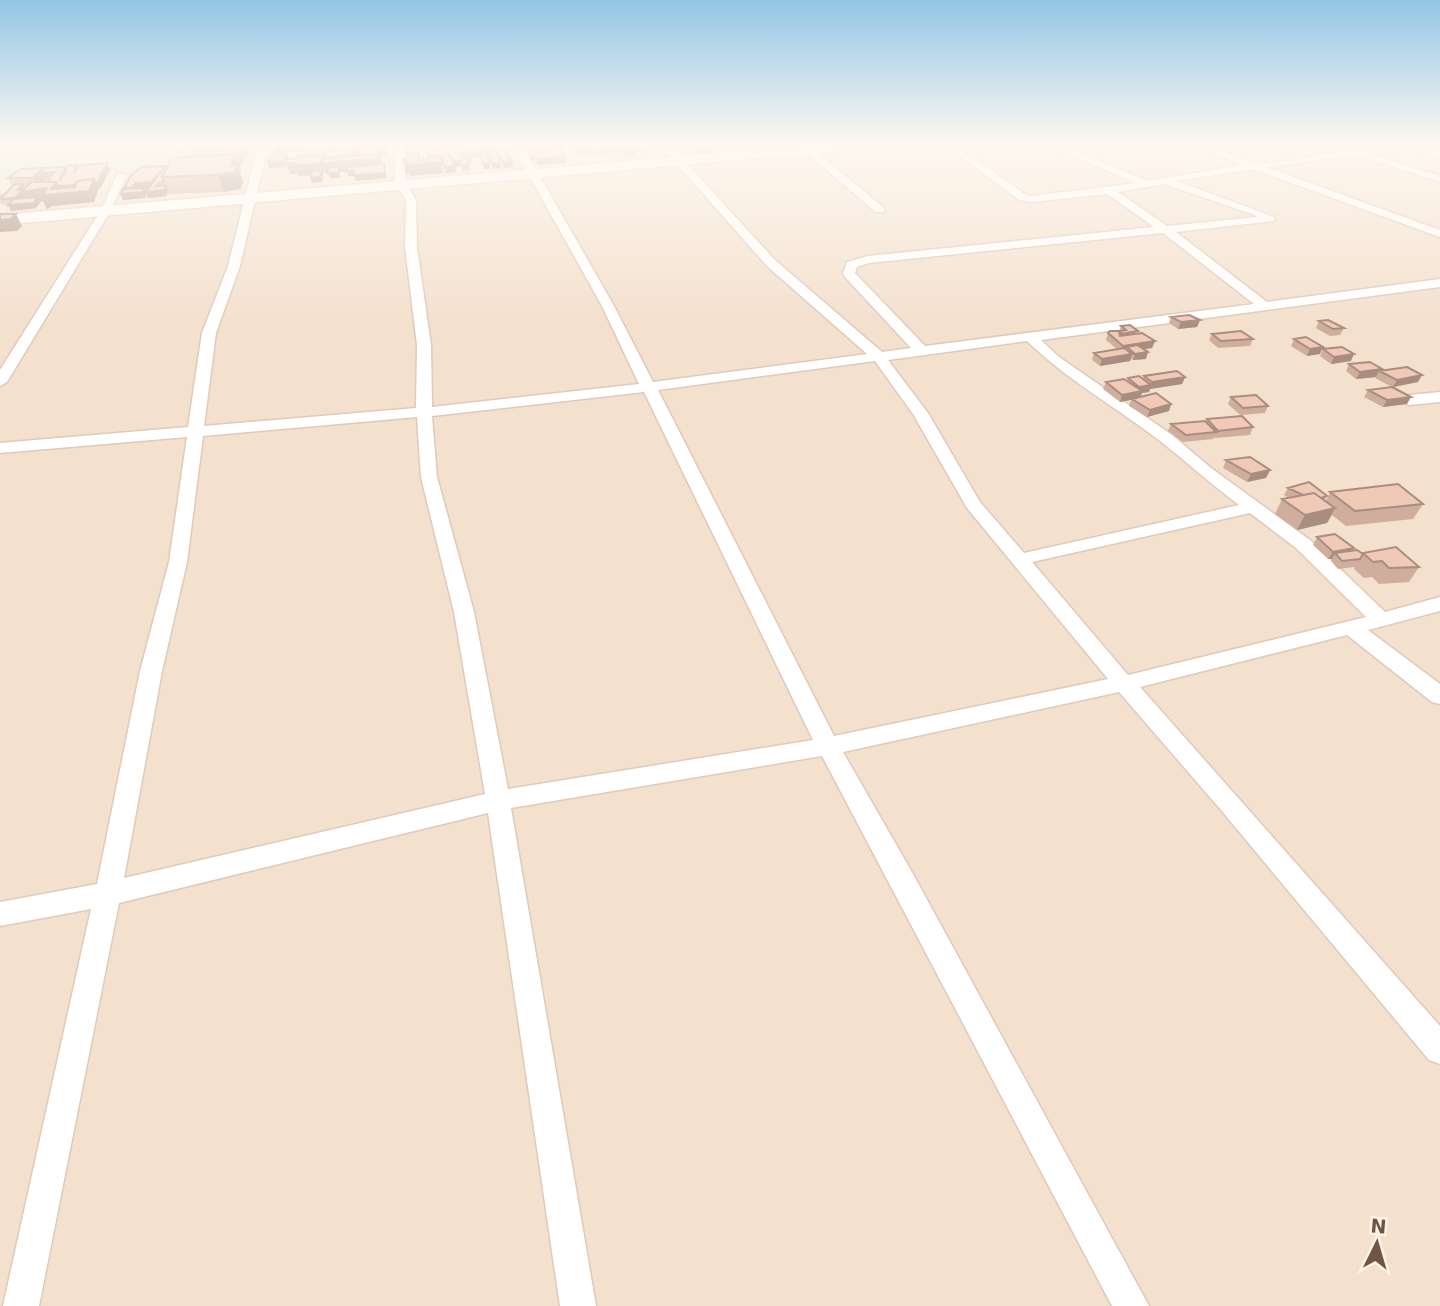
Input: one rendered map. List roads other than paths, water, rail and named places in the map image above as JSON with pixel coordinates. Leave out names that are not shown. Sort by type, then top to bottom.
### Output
[{"type":"street","points":[[0,382],[108,206]]},
{"type":"street","points":[[0,219],[155,206]]},
{"type":"street","points":[[21,1306],[108,893],[151,671],[178,562],[209,333],[234,266],[249,206]]},
{"type":"street","points":[[411,206],[411,247],[424,345],[424,412],[429,477],[464,612],[498,801],[578,1306]]},
{"type":"street","points":[[551,206],[608,306],[828,746],[904,881],[1131,1306]]},
{"type":"street","points":[[721,206],[771,263],[880,358],[920,413],[973,504],[1124,684],[1230,803],[1440,1049]]},
{"type":"street","points":[[875,206],[880,210]]},
{"type":"street","points":[[1131,206],[1167,230],[1266,307]]},
{"type":"street","points":[[922,352],[849,275],[851,265],[869,260],[1270,219],[1238,206]]},
{"type":"street","points":[[1364,206],[1440,233]]},
{"type":"street","points":[[0,448],[424,412],[648,387],[1440,283]]},
{"type":"street","points":[[1030,337],[1054,360],[1166,438],[1205,472],[1303,544],[1381,620]]},
{"type":"street","points":[[1409,400],[1440,397]]},
{"type":"street","points":[[1021,559],[1255,507]]},
{"type":"street","points":[[0,914],[108,893],[498,801],[828,746],[1124,684],[1353,629],[1440,604]]},
{"type":"street","points":[[1353,629],[1440,696]]}]
